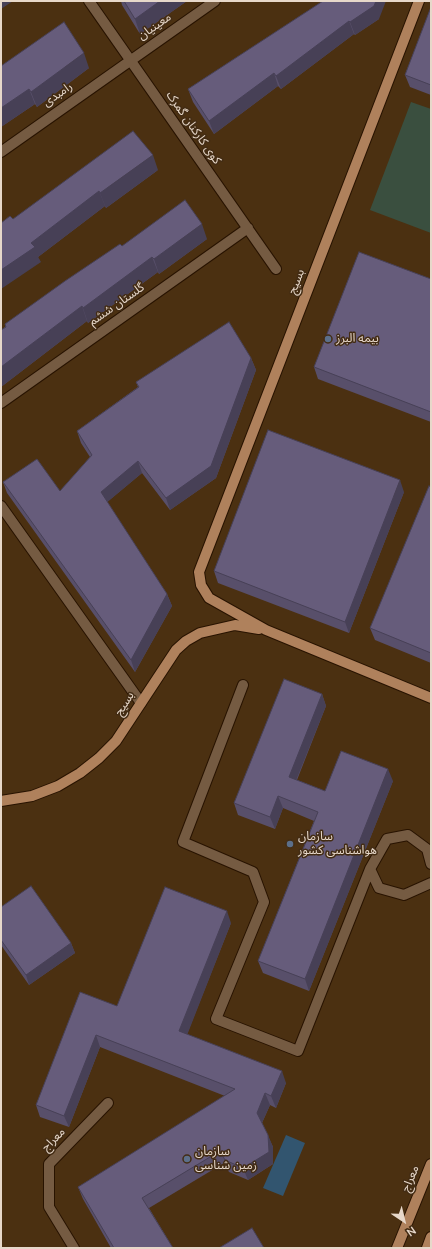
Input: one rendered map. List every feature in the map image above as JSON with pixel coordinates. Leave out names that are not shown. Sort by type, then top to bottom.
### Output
[{"type":"main road","name":"بسیج","points":[[266,630],[209,598],[201,585],[199,572],[419,1]]},
{"type":"main road","name":"بسیج","points":[[1,801],[32,796],[58,786],[80,773],[116,741],[176,650],[186,641],[200,634],[235,625],[266,630]]},
{"type":"main road","points":[[266,630],[431,698]]},
{"type":"main road","name":"معراج","points":[[397,1248],[431,1164]]},
{"type":"main road","points":[[427,1248],[431,1237]]},
{"type":"street","name":"کوی کارکنان گمرک","points":[[89,1],[276,269]]},
{"type":"street","name":"معینیان","points":[[130,60],[214,1]]},
{"type":"street","name":"رامبدی","points":[[1,152],[130,60]]},
{"type":"street","name":"گلستان ششم","points":[[1,403],[248,228]]},
{"type":"street","points":[[1,506],[141,703]]},
{"type":"street","points":[[243,685],[183,842],[253,872],[264,902],[216,1019],[298,1051],[370,869],[387,839],[408,835],[427,849],[431,864]]},
{"type":"street","points":[[370,869],[378,888],[404,896],[431,883]]},
{"type":"street","name":"معراج","points":[[74,1248],[49,1207],[49,1164],[108,1102]]},
{"type":"shaded area","points":[[1,1],[431,1],[431,1248],[1,1248]]},
{"type":"green space","points":[[411,102],[431,109],[431,233],[370,210]]},
{"type":"water","points":[[286,1135],[305,1143],[283,1196],[263,1188]]},
{"type":"building","points":[[124,1],[160,1],[135,19]]},
{"type":"building","points":[[323,1],[376,1],[374,6],[350,22],[349,21],[276,76],[274,73],[209,121],[188,89]]},
{"type":"building","points":[[431,7],[431,85],[405,75]]},
{"type":"building","points":[[64,22],[84,53],[31,92],[29,89],[1,108],[1,66]]},
{"type":"building","points":[[133,131],[153,155],[100,193],[99,191],[31,243],[35,247],[1,270],[1,223],[10,216],[13,219]]},
{"type":"building","points":[[185,200],[202,224],[154,259],[152,257],[83,308],[82,306],[1,367],[1,330],[6,327],[5,324],[120,244],[122,246]]},
{"type":"building","points":[[359,252],[431,279],[431,412],[314,367]]},
{"type":"building","points":[[229,322],[251,358],[211,466],[166,498],[138,461],[101,492],[167,594],[131,660],[3,482],[37,459],[60,491],[92,455],[77,431],[139,387],[136,382]]},
{"type":"building","points":[[268,430],[400,480],[345,622],[214,571]]},
{"type":"building","points":[[429,486],[431,487],[431,653],[370,628]]},
{"type":"building","points":[[284,679],[322,694],[289,777],[325,791],[341,751],[388,769],[305,979],[258,961],[318,812],[278,796],[270,817],[234,803]]},
{"type":"building","points":[[31,886],[71,943],[26,975],[1,940],[1,907]]},
{"type":"building","points":[[165,887],[227,911],[179,1031],[282,1071],[271,1096],[265,1093],[257,1113],[268,1135],[269,1152],[243,1168],[225,1160],[220,1151],[142,1198],[173,1248],[114,1248],[78,1187],[235,1089],[96,1035],[64,1116],[36,1105],[80,992],[117,1006]]},
{"type":"building","points":[[252,1228],[264,1248],[219,1248]]},
{"type":"place","name":"بیمه البرز","points":[[328,339]]},
{"type":"place","name":"سازمان هواشناسی کشور","points":[[290,844]]},
{"type":"place","name":"سازمان زمین شناسی","points":[[187,1159]]}]
